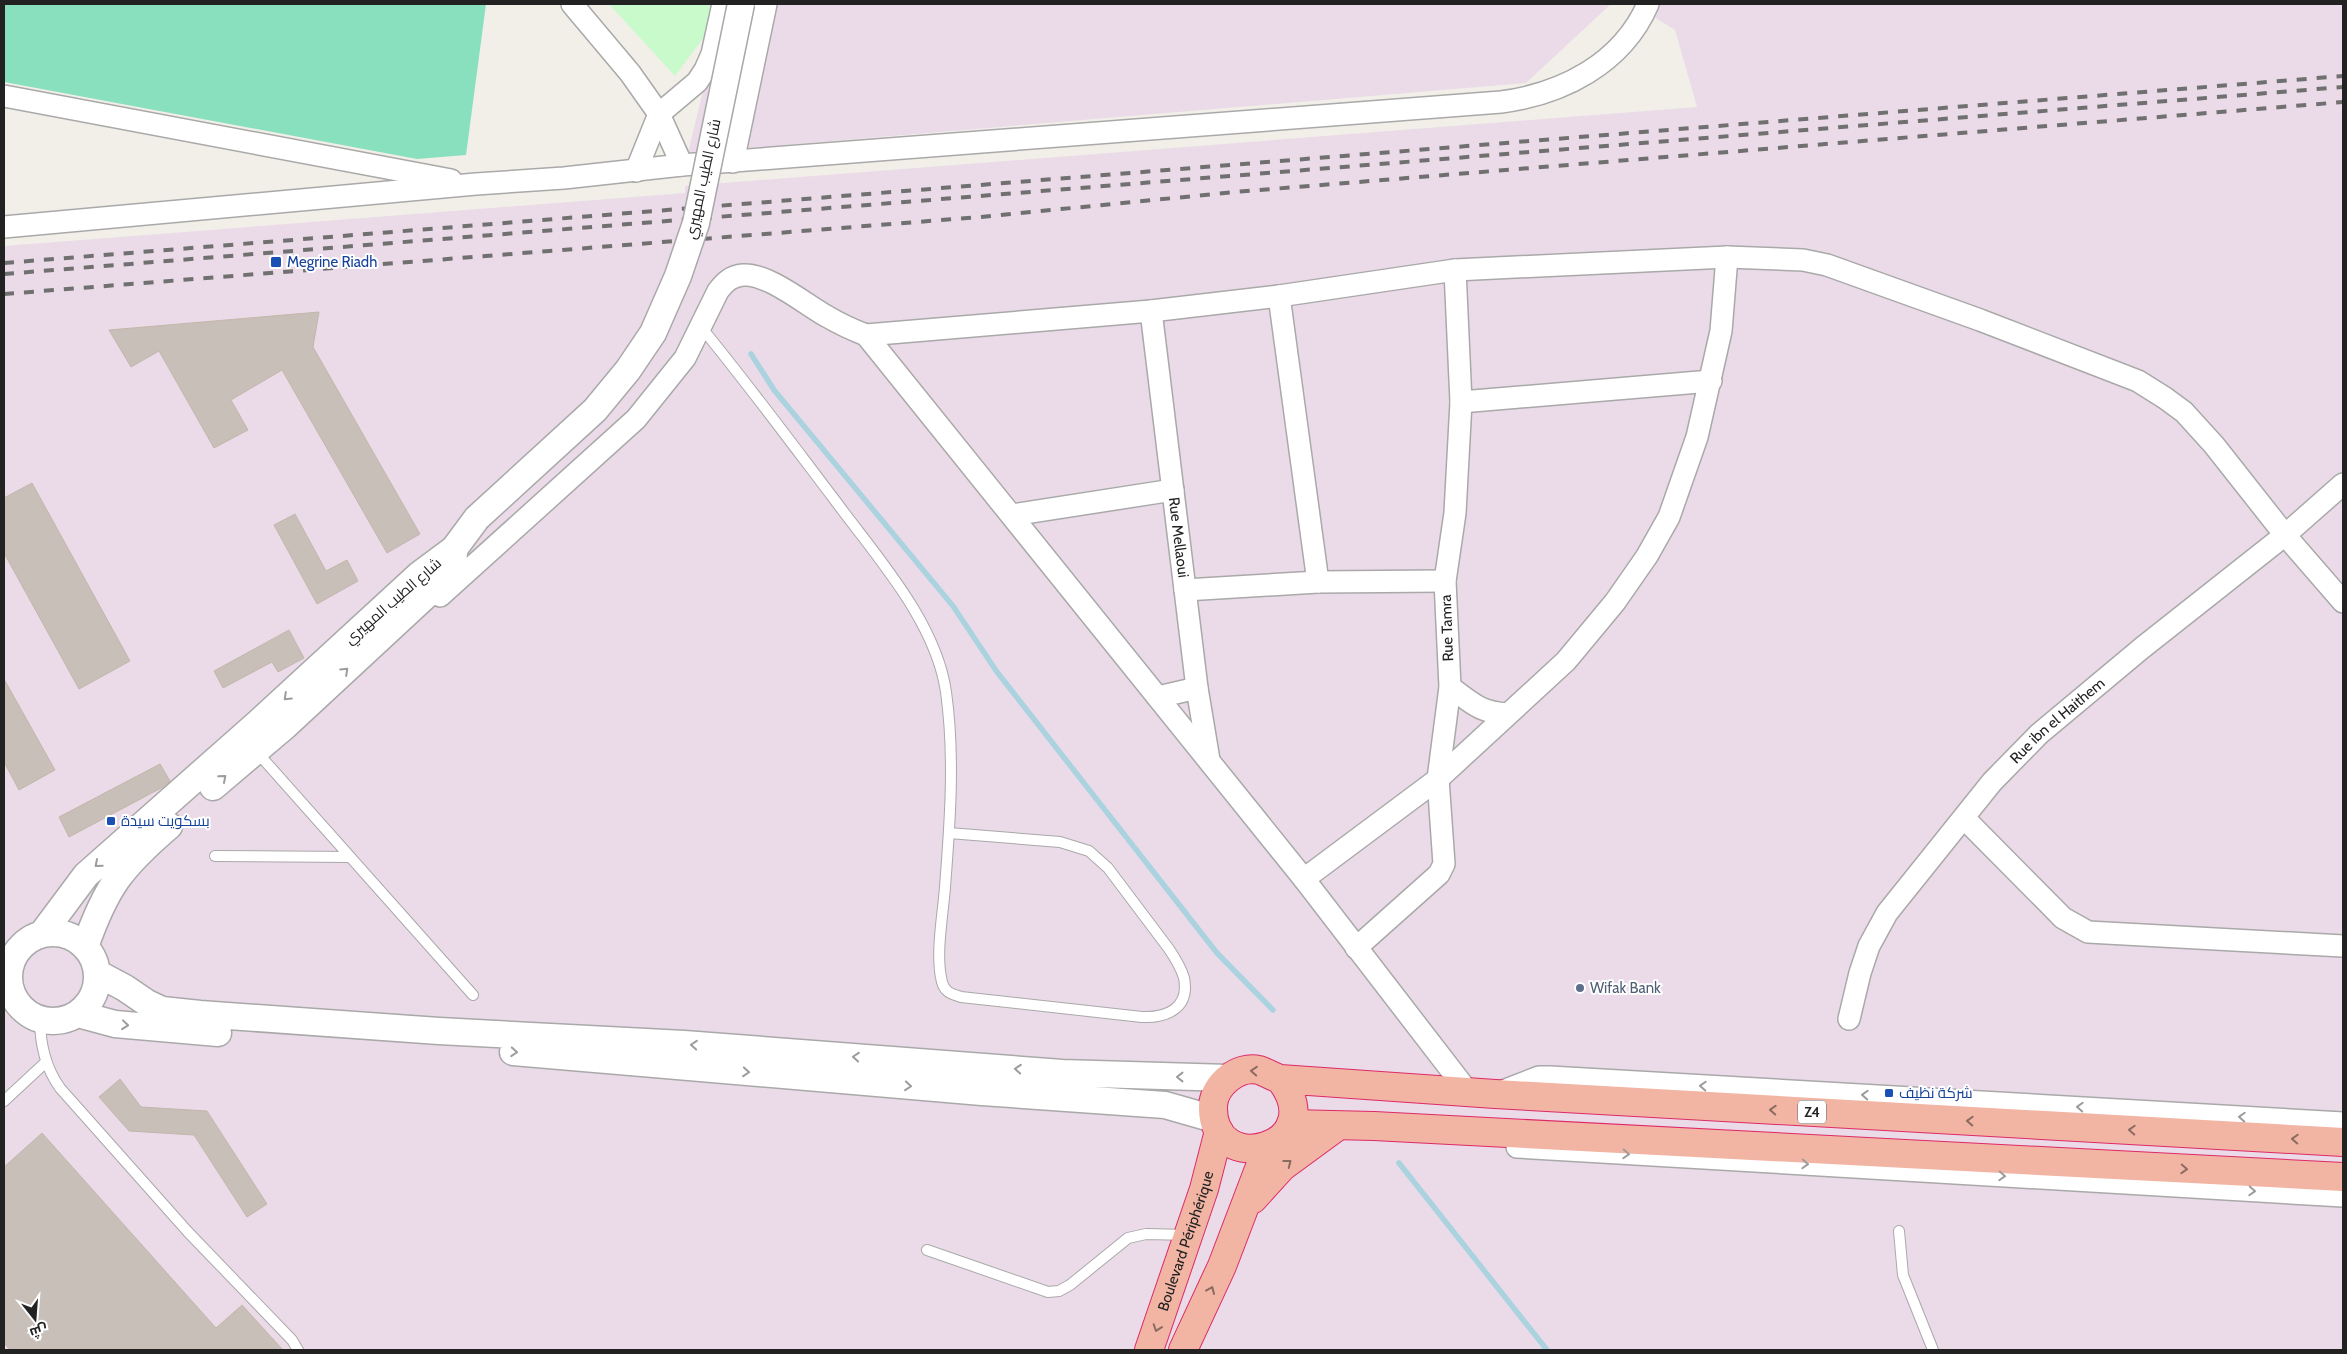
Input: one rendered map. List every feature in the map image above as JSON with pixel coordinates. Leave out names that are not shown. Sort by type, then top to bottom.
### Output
[{"type":"highway","points":[[1258,1070],[1280,1080],[1290,1092],[1294,1108],[1291,1124],[1282,1138],[1267,1148],[1254,1150],[1240,1148],[1228,1141],[1216,1125],[1213,1103],[1219,1089],[1229,1078],[1243,1071],[1258,1070]]},
{"type":"highway","name":"Z4","points":[[1280,1080],[2343,1142]]},
{"type":"highway","points":[[1291,1124],[1374,1126],[2343,1177]]},
{"type":"highway","name":"Boulevard Périphérique","points":[[1149,1350],[1204,1189],[1216,1125]]},
{"type":"highway","points":[[1243,1212],[1282,1167],[1338,1126]]},
{"type":"highway","points":[[1183,1350],[1207,1299],[1267,1148]]},
{"type":"street","points":[[572,4],[630,73],[659,114],[682,165]]},
{"type":"street","points":[[636,171],[659,114],[702,75],[712,54],[723,4]]},
{"type":"street","name":"شارع الطيب المهيري","points":[[42,934],[86,875],[258,723],[419,576],[454,549],[477,518],[595,410],[628,370],[653,332],[678,276],[696,223],[741,4]]},
{"type":"street","points":[[733,162],[766,4]]},
{"type":"street","points":[[4,227],[636,171],[682,165],[1522,99],[1563,87],[1616,52],[1629,37],[1648,4]]},
{"type":"street","points":[[4,96],[476,184]]},
{"type":"street","points":[[1304,879],[1438,779],[1566,661],[1615,602],[1647,556],[1669,517],[1685,475],[1711,381],[1721,331],[1727,257]]},
{"type":"street","points":[[411,609],[429,603],[449,589],[614,440],[665,386],[686,358],[718,291],[725,281],[744,275],[767,281],[849,328],[866,335],[1151,311],[1278,296],[1455,270],[1727,257],[1803,260],[1827,266],[1980,320],[2138,381],[2184,412],[2214,444],[2285,535],[2343,602]]},
{"type":"street","name":"Rue Tamra","points":[[1356,948],[1440,874],[1444,864],[1438,779],[1450,687],[1445,581],[1454,513],[1461,402],[1455,270]]},
{"type":"street","points":[[1278,296],[1318,582]]},
{"type":"street","name":"Rue Mellaoui","points":[[1151,311],[1197,688],[1210,762]]},
{"type":"street","points":[[866,335],[1304,879],[1468,1092]]},
{"type":"street","points":[[1461,402],[1711,381]]},
{"type":"street","name":"Rue ibn el Haithem","points":[[1849,1018],[1860,973],[1870,946],[1887,913],[1992,782],[2039,734],[2142,648],[2285,535],[2343,484]]},
{"type":"street","points":[[1012,515],[1174,490]]},
{"type":"street","name":"شارع الطيب المهيري","points":[[86,947],[97,913],[107,893],[127,864],[255,750],[285,726],[411,609],[453,568],[454,549]]},
{"type":"street","points":[[1185,590],[1318,582],[1445,581]]},
{"type":"street","points":[[1450,687],[1475,706],[1488,712],[1507,714]]},
{"type":"street","points":[[1158,697],[1197,688]]},
{"type":"street","points":[[1964,818],[2063,918],[2088,932],[2343,946]]},
{"type":"street","points":[[4,1017],[59,1021],[78,1014],[93,996],[97,973],[94,959],[86,947],[66,934],[42,934],[31,938],[9,958],[10,988],[14,999],[35,1018]]},
{"type":"street","points":[[97,973],[125,988],[146,1004],[162,1010],[200,1014],[439,1031],[684,1044],[1062,1073],[1229,1078]]},
{"type":"street","points":[[78,1014],[115,1024],[168,1030],[507,1052],[972,1091],[1156,1104],[1185,1109],[1216,1125]]},
{"type":"street","points":[[1495,1094],[1539,1077],[1550,1077],[2343,1122]]},
{"type":"street","points":[[1374,1126],[1377,1134],[1381,1136],[1403,1140],[2343,1196]]},
{"type":"lane","points":[[701,326],[745,380],[897,584],[928,635],[936,653],[946,691],[950,746],[949,832],[940,959],[942,982],[947,992],[962,997],[1142,1017],[1163,1017],[1178,1005],[1184,987],[1179,965],[1169,949],[1098,857],[1081,847],[1060,842],[949,832]]},
{"type":"lane","points":[[255,750],[473,995]]},
{"type":"lane","points":[[215,856],[350,857]]},
{"type":"lane","points":[[35,1018],[46,1062],[60,1088],[188,1232],[292,1340],[298,1350]]},
{"type":"lane","points":[[4,1100],[46,1062]]},
{"type":"lane","points":[[1899,1231],[1903,1275],[1933,1350]]},
{"type":"lane","points":[[927,1250],[1048,1292],[1059,1291],[1070,1285],[1128,1238],[1146,1234],[1189,1235]]},
{"type":"shaded area","points":[[724,4],[1611,4],[1526,83],[688,153]]},
{"type":"shaded area","points":[[1633,4],[2343,4],[2343,1350],[4,1350],[4,246],[685,193],[685,186],[1697,107],[1675,30]]},
{"type":"green space","points":[[4,4],[486,4],[466,155],[417,159],[4,82]]},
{"type":"green space","points":[[609,4],[711,4],[707,33],[675,76]]},
{"type":"building","points":[[319,312],[313,347],[420,534],[387,553],[282,370],[231,400],[248,430],[214,448],[159,351],[131,367],[109,330]]},
{"type":"building","points":[[32,483],[130,661],[79,689],[4,553],[4,498]]},
{"type":"building","points":[[295,514],[326,571],[347,560],[358,581],[317,604],[274,525]]},
{"type":"building","points":[[289,630],[304,658],[278,672],[272,662],[223,688],[214,671]]},
{"type":"building","points":[[4,679],[55,770],[19,790],[4,762]]},
{"type":"building","points":[[160,764],[170,781],[163,787],[69,837],[59,817]]},
{"type":"building","points":[[120,1079],[141,1107],[207,1111],[267,1204],[247,1217],[194,1135],[129,1131],[99,1097]]},
{"type":"building","points":[[42,1133],[216,1328],[242,1305],[283,1350],[10,1350],[4,1343],[4,1167]]},
{"type":"waterway","points":[[751,354],[774,390],[953,606],[997,672],[1217,953],[1273,1010]]},
{"type":"waterway","points":[[1399,1163],[1547,1350]]},
{"type":"railway","points":[[4,263],[2343,76]]},
{"type":"railway","points":[[4,274],[2343,87]]},
{"type":"railway","points":[[4,294],[980,217],[1235,192],[2343,102]]},
{"type":"place","name":"Megrine Riadh","points":[[276,262]]},
{"type":"place","name":"بسكويت سيدة","points":[[111,821]]},
{"type":"place","name":"Wifak Bank","points":[[1580,988]]},
{"type":"place","name":"شركة نظيف","points":[[1889,1093]]}]
